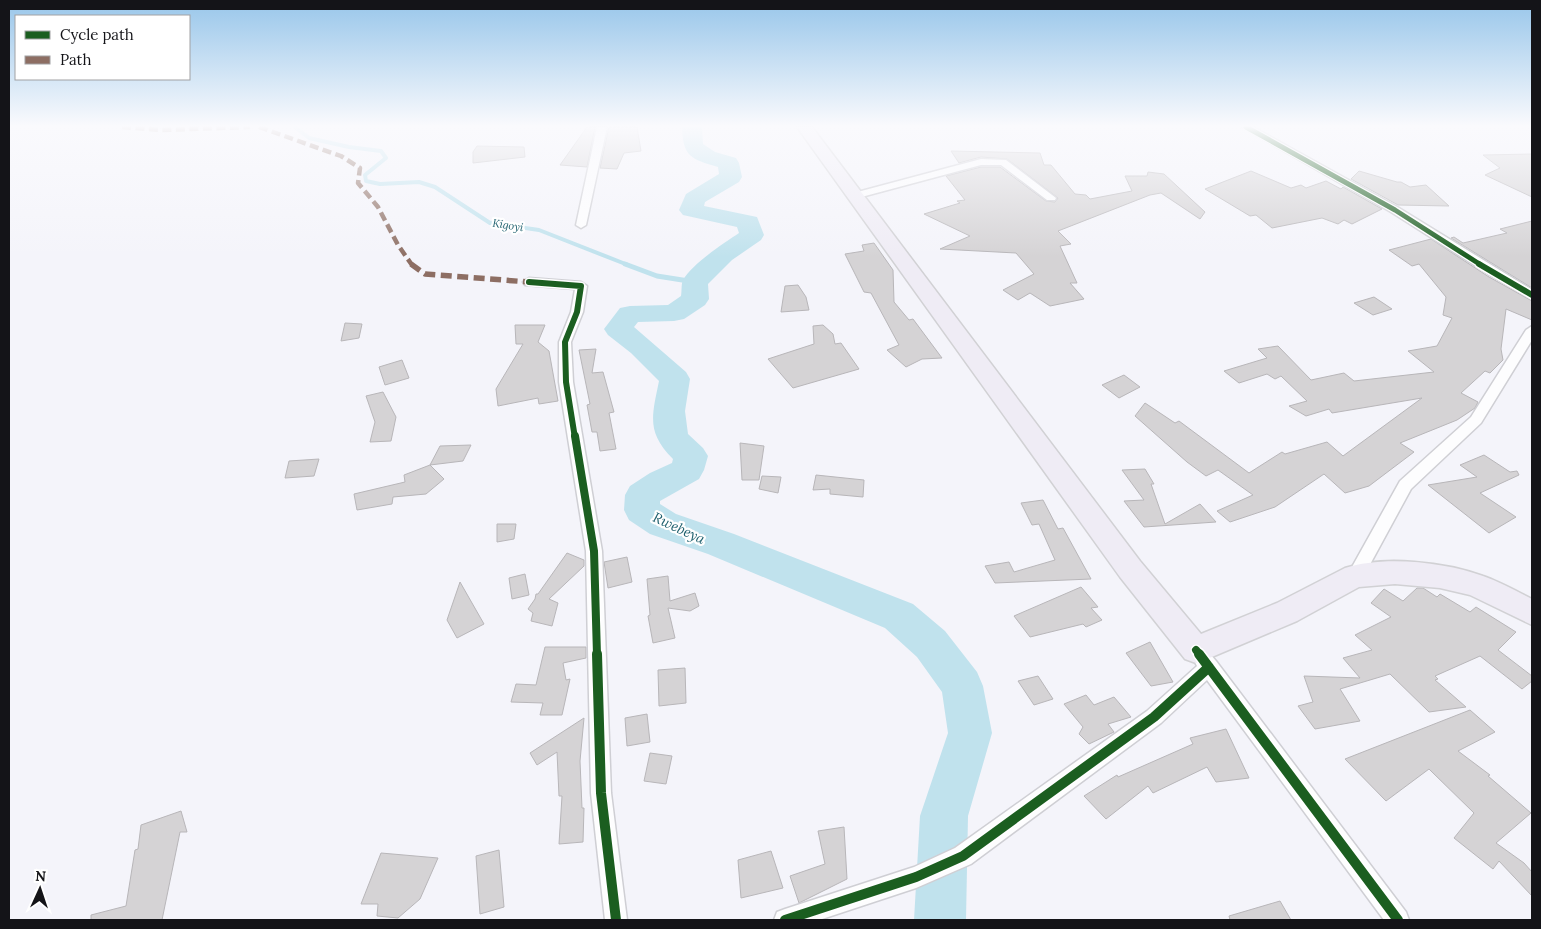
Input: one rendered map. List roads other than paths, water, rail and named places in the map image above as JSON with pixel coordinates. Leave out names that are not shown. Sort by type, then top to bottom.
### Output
[{"type":"main road","points":[[835,170],[1130,569],[1202,659],[1355,576],[1395,573],[1440,577],[1476,585],[1532,613]]},
{"type":"street","points":[[581,225],[592,170]]},
{"type":"street","points":[[854,196],[923,179],[945,170]]},
{"type":"street","points":[[1014,170],[1051,198]]},
{"type":"street","points":[[1324,170],[1395,210],[1494,273],[1532,294]]},
{"type":"street","points":[[529,282],[581,286],[577,312],[565,342],[566,382],[594,551],[601,793],[616,920]]},
{"type":"street","points":[[1355,576],[1405,485],[1476,420],[1532,330]]},
{"type":"street","points":[[785,920],[916,877],[963,856],[1154,717],[1202,659],[1398,920]]},
{"type":"waterway","name":"Kigoyi","points":[[371,170],[365,175],[366,181],[380,184],[419,182],[435,187],[490,223],[539,230],[628,265]]},
{"type":"waterway","name":"Rwebeya","points":[[730,170],[731,177],[694,199],[691,210],[748,222],[752,235],[723,255],[695,282],[695,299],[674,313],[630,314],[618,329],[641,347],[675,379],[669,411],[672,438],[691,456],[687,470],[662,482],[642,495],[642,510],[663,524],[721,544],[899,616],[931,644],[962,686],[970,733],[944,816],[940,920]]},
{"type":"waterway","name":"Kigoyi","points":[[625,264],[657,276],[695,282]]}]
